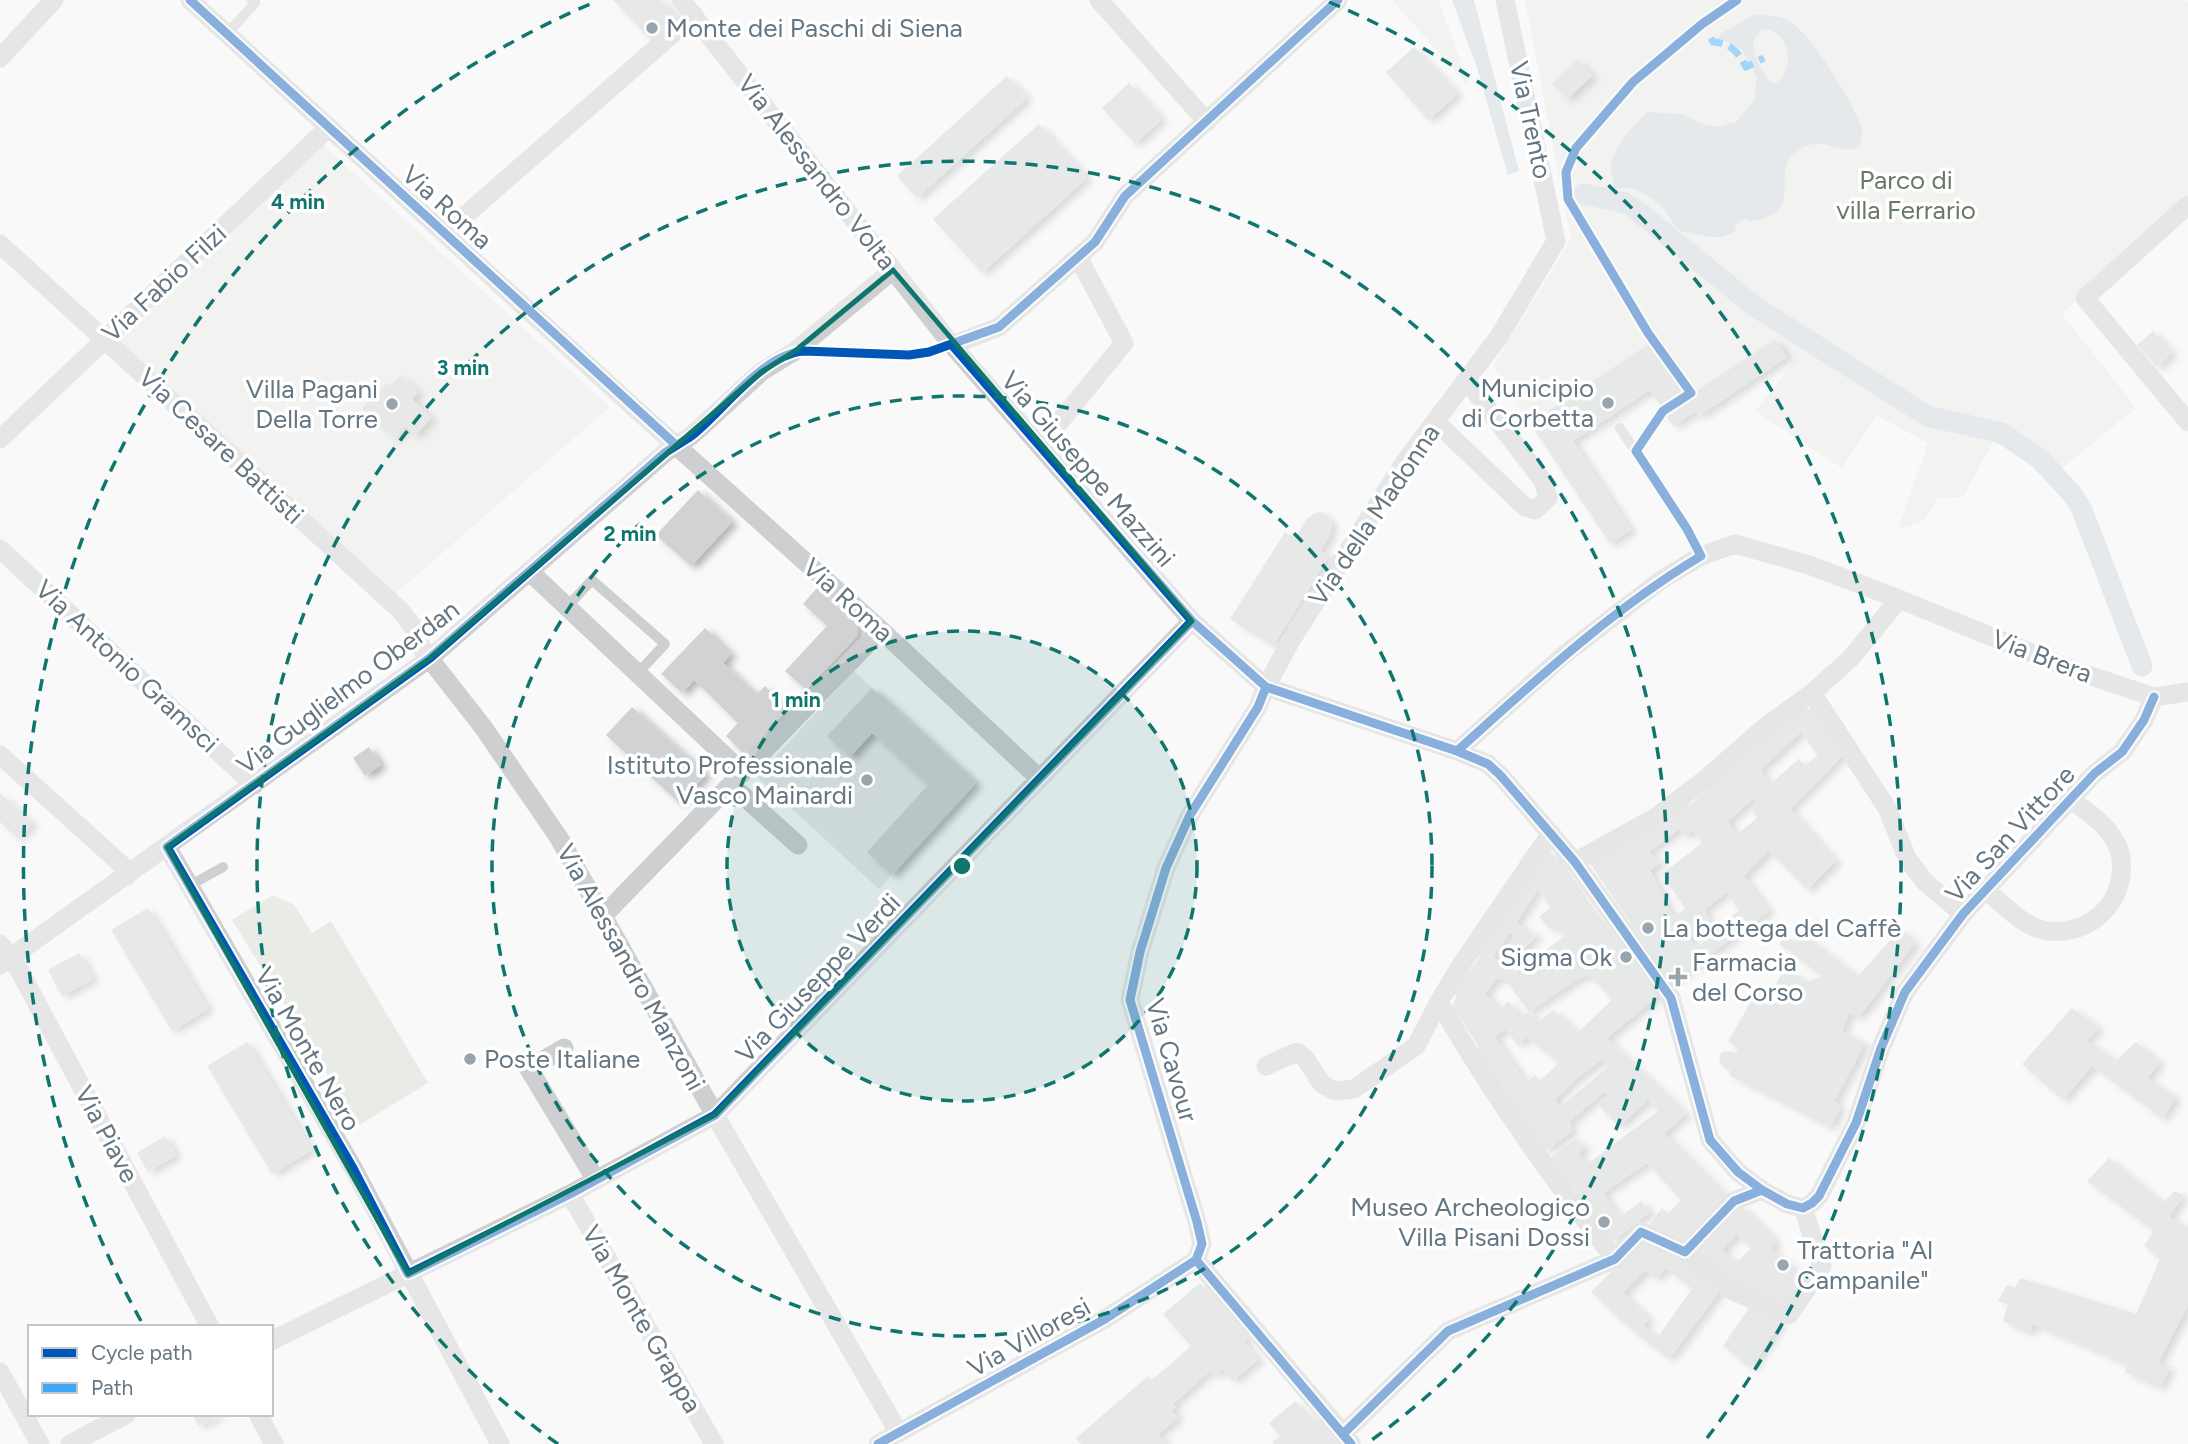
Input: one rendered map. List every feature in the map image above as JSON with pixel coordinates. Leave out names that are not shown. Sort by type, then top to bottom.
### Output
[{"type":"street","points":[[0,58],[54,0]]},
{"type":"street","name":"Via Roma","points":[[190,0],[881,630],[1039,778]]},
{"type":"street","points":[[1099,0],[1207,122]]},
{"type":"street","points":[[952,345],[999,327],[1095,242],[1125,196],[1338,0]]},
{"type":"street","name":"Via Trento","points":[[1505,0],[1556,241]]},
{"type":"street","points":[[445,233],[688,7]]},
{"type":"street","name":"Via Alessandro Volta","points":[[688,7],[952,345]]},
{"type":"street","name":"Via Fabio Filzi","points":[[0,439],[328,128]]},
{"type":"street","points":[[2188,205],[2085,298],[2188,422]]},
{"type":"street","name":"Via della Madonna","points":[[1266,687],[1290,642],[1356,536],[1406,460],[1498,338],[1556,241]]},
{"type":"street","name":"Via Cesare Battisti","points":[[0,244],[400,610],[415,629],[422,649],[430,658]]},
{"type":"street","points":[[1040,446],[1124,343],[1078,257]]},
{"type":"street","name":"Via Guglielmo Oberdan","points":[[4,956],[127,876],[430,658],[666,452],[691,436],[761,372],[804,344],[893,270]]},
{"type":"street","name":"Via Giuseppe Mazzini","points":[[952,345],[1192,621],[1266,687]]},
{"type":"street","points":[[1436,422],[1525,507],[1535,510],[1548,498],[1543,481],[1467,381]]},
{"type":"street","name":"Via Brera","points":[[1457,751],[1565,654],[1661,580],[1701,556],[1735,544],[1809,565],[2073,670],[2154,696],[2188,692]]},
{"type":"street","name":"Via Antonio Gramsci","points":[[0,549],[254,785]]},
{"type":"street","points":[[529,571],[637,674],[798,845]]},
{"type":"street","points":[[1575,862],[1656,817],[1708,777],[1765,727],[1812,693],[1851,658],[1899,599]]},
{"type":"street","name":"Via Giuseppe Verdi","points":[[273,1339],[570,1194],[715,1115],[1192,621]]},
{"type":"street","points":[[604,915],[881,630]]},
{"type":"street","name":"Via Alessandro Manzoni","points":[[430,658],[483,727],[559,838],[899,1433]]},
{"type":"street","points":[[1196,1260],[1347,1439],[1448,1331],[1615,1259],[1642,1231],[1685,1252],[1734,1291],[1789,1315],[1822,1266],[1803,1208],[1787,1205],[1762,1190],[1738,1172],[1710,1140],[1671,998],[1575,862],[1488,764],[1457,751],[1266,687]]},
{"type":"street","name":"Via Cavour","points":[[1196,1260],[1202,1244],[1197,1222],[1129,1000],[1140,952],[1166,868],[1190,815],[1258,707],[1266,687]]},
{"type":"street","points":[[1812,693],[1887,808],[1907,858],[1924,881],[1964,915]]},
{"type":"street","name":"Via San Vittore","points":[[1803,1208],[1819,1196],[1857,1123],[1881,1048],[1905,992],[1986,890],[2095,773],[2122,752],[2144,720],[2154,696]]},
{"type":"street","points":[[0,755],[122,865],[127,876]]},
{"type":"street","points":[[1986,890],[2017,917],[2040,929],[2059,932],[2078,928],[2094,920],[2111,904],[2119,887],[2122,863],[2118,845],[2102,822],[2071,799]]},
{"type":"street","points":[[1266,1066],[1297,1052],[1305,1058],[1322,1084],[1335,1091],[1354,1089],[1416,1046],[1459,968],[1550,833]]},
{"type":"street","name":"Via Monte Nero","points":[[167,847],[353,1168],[500,1444]]},
{"type":"street","name":"Via Piave","points":[[4,956],[209,1325]]},
{"type":"street","points":[[1439,1002],[1469,1054],[1552,1178],[1615,1259]]},
{"type":"street","points":[[564,1048],[529,1069],[596,1180]]},
{"type":"street","points":[[1685,1252],[1734,1201],[1762,1190]]},
{"type":"street","name":"Via Monte Grappa","points":[[570,1194],[714,1444]]},
{"type":"street","name":"Via Villoresi","points":[[878,1444],[1105,1319],[1196,1260]]},
{"type":"street","points":[[0,1372],[40,1444]]},
{"type":"street","points":[[70,1444],[123,1416]]},
{"type":"street","points":[[259,1416],[274,1444]]},
{"type":"lane","points":[[226,34],[255,3],[252,0]]},
{"type":"lane","points":[[1620,428],[1701,556]]},
{"type":"lane","points":[[566,608],[592,580],[665,644],[637,674]]},
{"type":"lane","points":[[188,886],[223,867]]},
{"type":"highlighted area","points":[[893,270],[1192,621],[715,1115],[408,1274],[167,847],[430,658],[761,372],[795,351]]},
{"type":"shaded area","points":[[1452,0],[1474,0],[1519,171],[1508,175],[1476,65]]},
{"type":"shaded area","points":[[1754,15],[1768,15],[1791,22],[1809,40],[1830,70],[1857,115],[1862,134],[1859,147],[1844,149],[1815,144],[1797,151],[1785,170],[1783,202],[1778,211],[1767,217],[1748,221],[1745,218],[1730,234],[1710,237],[1681,231],[1664,209],[1641,192],[1614,188],[1611,168],[1620,143],[1647,112],[1683,114],[1700,123],[1717,127],[1736,122],[1754,100],[1757,77],[1741,48],[1718,38],[1720,34]],"holes":[[[1763,29],[1772,31],[1784,43],[1788,60],[1782,77],[1776,83],[1771,82],[1762,69],[1754,49],[1757,35]]]},
{"type":"shaded area","name":"Istituto Professionale Vasco Mainardi","points":[[854,671],[976,783],[879,889],[757,777]]},
{"type":"green space","points":[[1392,0],[1439,0],[1469,87]]},
{"type":"green space","name":"Parco di villa Ferrario","points":[[1525,0],[2186,0],[2188,197],[2062,314],[2136,408],[2052,476],[2041,465],[1997,435],[1963,497],[1938,498],[1925,520],[1898,530],[1928,443],[1876,415],[1842,468],[1755,411],[1792,364],[1775,339],[1686,398],[1650,343],[1530,423],[1493,366],[1571,239]]},
{"type":"green space","points":[[322,144],[610,407],[393,596],[118,343]]},
{"type":"green space","points":[[273,895],[294,905],[312,933],[331,921],[428,1083],[359,1125],[232,920]]},
{"type":"building","name":"Monte dei Paschi di Siena","points":[[613,0],[661,0],[676,17],[651,40]]},
{"type":"building","points":[[1414,47],[1457,94],[1428,120],[1386,72]]},
{"type":"building","points":[[1577,60],[1592,76],[1567,99],[1552,83]]},
{"type":"building","points":[[1007,76],[1027,98],[917,198],[897,176]]},
{"type":"building","points":[[1129,83],[1162,119],[1135,144],[1102,108]]},
{"type":"building","points":[[1039,124],[1087,178],[982,273],[933,219]]},
{"type":"building","points":[[2153,331],[2172,353],[2157,367],[2137,345]]},
{"type":"building","points":[[1775,339],[1787,357],[1699,416],[1696,411],[1673,426],[1650,390],[1573,441],[1631,530],[1610,544],[1530,423],[1650,343],[1686,398]]},
{"type":"building","name":"Villa Pagani Della Torre","points":[[400,375],[418,392],[412,399],[431,418],[415,436],[406,427],[395,439],[362,409],[386,383],[390,387]]},
{"type":"building","points":[[698,490],[732,522],[691,566],[656,535]]},
{"type":"building","points":[[1321,512],[1329,518],[1332,525],[1329,537],[1320,551],[1329,556],[1273,646],[1230,619],[1285,532],[1295,538],[1306,520],[1314,513]]},
{"type":"building","points":[[817,588],[858,626],[858,635],[806,690],[785,671],[827,626],[803,604]]},
{"type":"building","points":[[705,628],[731,654],[723,663],[756,695],[765,686],[789,709],[745,755],[726,736],[738,723],[694,680],[682,693],[661,674]]},
{"type":"building","points":[[872,688],[976,783],[892,875],[867,852],[928,785],[872,733],[850,757],[827,736]]},
{"type":"building","points":[[632,707],[706,774],[679,803],[606,735]]},
{"type":"building","points":[[1812,709],[1844,754],[1790,809],[1836,861],[1807,890],[1769,851],[1744,876],[1769,911],[1671,983],[1590,863],[1693,802],[1770,733],[1801,710]],"holes":[[[1801,732],[1818,755],[1805,766],[1799,759],[1770,784],[1760,770]],[[1753,799],[1758,804],[1752,809],[1757,818],[1736,835],[1728,821]],[[1679,829],[1685,837],[1692,830],[1702,843],[1662,874],[1685,908],[1674,918],[1650,870],[1662,861],[1648,853]],[[1727,892],[1739,911],[1714,928],[1704,910]],[[1698,931],[1704,942],[1695,947],[1689,937]]]},
{"type":"building","points":[[369,747],[381,765],[365,776],[353,758]]},
{"type":"building","points":[[0,793],[33,823],[18,839],[0,822]]},
{"type":"building","points":[[1551,851],[1586,904],[1659,995],[1607,1038],[1686,1114],[1664,1133],[1727,1196],[1686,1242],[1648,1226],[1662,1208],[1668,1214],[1681,1200],[1647,1163],[1603,1193],[1620,1217],[1641,1201],[1650,1212],[1616,1239],[1609,1238],[1551,1157],[1576,1138],[1586,1147],[1578,1153],[1587,1164],[1658,1111],[1648,1100],[1619,1126],[1598,1105],[1610,1097],[1605,1091],[1569,1122],[1573,1130],[1546,1151],[1473,1051],[1479,1047],[1452,1006],[1457,996],[1452,993],[1476,962],[1535,861]],"holes":[[[1538,889],[1550,907],[1539,917],[1550,929],[1554,927],[1565,936],[1514,973],[1493,957],[1510,932],[1515,939],[1510,946],[1521,951],[1537,936],[1516,923]],[[1590,975],[1612,1000],[1578,1032],[1553,1010],[1538,1022],[1529,1012],[1578,979]],[[1497,978],[1505,979],[1529,1012],[1519,1017],[1509,1001],[1500,1009],[1485,994]],[[1505,1029],[1519,1046],[1526,1037],[1559,1063],[1540,1081],[1535,1075],[1526,1082],[1495,1037]],[[1601,1060],[1608,1067],[1560,1107],[1555,1099]]]},
{"type":"building","points":[[148,908],[208,1009],[172,1031],[111,930]]},
{"type":"building","points":[[1900,929],[1915,943],[1859,1017],[1849,1013],[1842,1031],[1865,1043],[1834,1102],[1841,1106],[1830,1127],[1729,1075],[1730,1070],[1722,1066],[1719,1060],[1721,1053],[1736,1053],[1738,1048],[1728,1042],[1759,987],[1770,995],[1784,969],[1808,982],[1822,976],[1779,944],[1786,937],[1796,942],[1803,935],[1858,976]]},
{"type":"building","points":[[79,953],[93,979],[62,996],[48,970]]},
{"type":"building","points":[[2072,1008],[2099,1028],[2086,1040],[2116,1061],[2136,1042],[2160,1062],[2147,1078],[2176,1097],[2163,1119],[2092,1066],[2063,1100],[2022,1064]]},
{"type":"building","points":[[247,1042],[312,1150],[272,1174],[207,1066]]},
{"type":"building","points":[[165,1136],[176,1155],[148,1172],[137,1153]]},
{"type":"building","points":[[2109,1158],[2162,1203],[2175,1191],[2183,1196],[2169,1217],[2188,1227],[2188,1305],[2158,1363],[2170,1367],[2160,1388],[2125,1372],[2127,1364],[2033,1324],[2030,1333],[2003,1321],[2008,1304],[1998,1301],[2007,1285],[2015,1288],[2020,1278],[2136,1314],[2160,1259],[2144,1246],[2154,1231],[2087,1181]]},
{"type":"building","points":[[1739,1204],[1776,1241],[1770,1249],[1806,1279],[1788,1306],[1738,1285],[1694,1252]],"holes":[[[1737,1234],[1751,1248],[1736,1263],[1722,1250]]]},
{"type":"building","points":[[1643,1240],[1661,1244],[1721,1289],[1669,1359],[1634,1332],[1591,1292]],"holes":[[[1666,1268],[1692,1289],[1657,1338],[1643,1326],[1649,1318],[1623,1293],[1646,1270],[1656,1279]]]},
{"type":"building","points":[[1200,1283],[1247,1338],[1244,1342],[1259,1359],[1233,1381],[1223,1369],[1215,1376],[1211,1370],[1173,1404],[1176,1407],[1172,1411],[1178,1418],[1158,1434],[1167,1444],[1081,1444],[1076,1438],[1148,1376],[1152,1380],[1191,1346],[1163,1314]]},
{"type":"building","points":[[1750,1306],[1781,1322],[1751,1368],[1723,1346]]},
{"type":"building","points":[[1295,1401],[1310,1418],[1313,1415],[1338,1444],[1272,1442],[1280,1436],[1269,1423]]},
{"type":"building","points":[[194,1416],[219,1416],[198,1426]]},
{"type":"waterway","points":[[1584,194],[1625,203],[1635,209],[1754,306],[1927,416],[2002,433],[2040,459],[2073,495],[2082,510],[2142,666]]},
{"type":"marked path","points":[[1711,38],[1713,42],[1733,49],[1746,67],[1764,58]]},
{"type":"cycle path","points":[[190,0],[676,445]]},
{"type":"cycle path","points":[[1192,621],[715,1115],[570,1194],[408,1274],[353,1168],[167,847],[430,658],[666,452],[702,427],[743,386],[773,362],[804,351],[909,355],[929,352],[999,327],[1095,242],[1125,196],[1338,0]]},
{"type":"cycle path","points":[[1457,751],[1605,623],[1701,556],[1687,529],[1636,451],[1663,411],[1691,393],[1648,333],[1568,199],[1566,172],[1576,148],[1633,82],[1702,24],[1737,0]]},
{"type":"cycle path","points":[[952,345],[1192,621],[1266,687],[1457,751],[1488,764],[1501,776],[1575,862],[1671,998],[1710,1140],[1738,1172],[1787,1204],[1803,1208],[1819,1196],[1856,1123],[1881,1048],[1905,992],[1963,914],[2095,773],[2122,752],[2144,720],[2154,697]]},
{"type":"cycle path","points":[[1196,1260],[1202,1244],[1197,1222],[1130,1000],[1140,952],[1166,868],[1190,815],[1258,707],[1266,687]]},
{"type":"cycle path","points":[[1343,1434],[1448,1331],[1615,1259],[1641,1232],[1685,1252],[1734,1201],[1762,1190]]},
{"type":"cycle path","points":[[1196,1260],[1351,1444]]},
{"type":"cycle path","points":[[878,1444],[1105,1319],[1196,1260]]},
{"type":"place","name":"Monte dei Paschi di Siena","points":[[652,28]]},
{"type":"place","name":"Municipio di Corbetta","points":[[1608,403]]},
{"type":"place","name":"Villa Pagani Della Torre","points":[[392,404]]},
{"type":"place","name":"Istituto Professionale Vasco Mainardi","points":[[867,780]]},
{"type":"place","name":"La bottega del Caffè","points":[[1648,928]]},
{"type":"place","name":"Sigma Ok","points":[[1626,957]]},
{"type":"place","name":"Farmacia del Corso","points":[[1678,977]]},
{"type":"place","name":"Poste Italiane","points":[[470,1059]]},
{"type":"place","name":"Museo Archeologico Villa Pisani Dossi","points":[[1604,1222]]},
{"type":"place","name":"Trattoria \"Al Campanile\"","points":[[1783,1265]]}]
